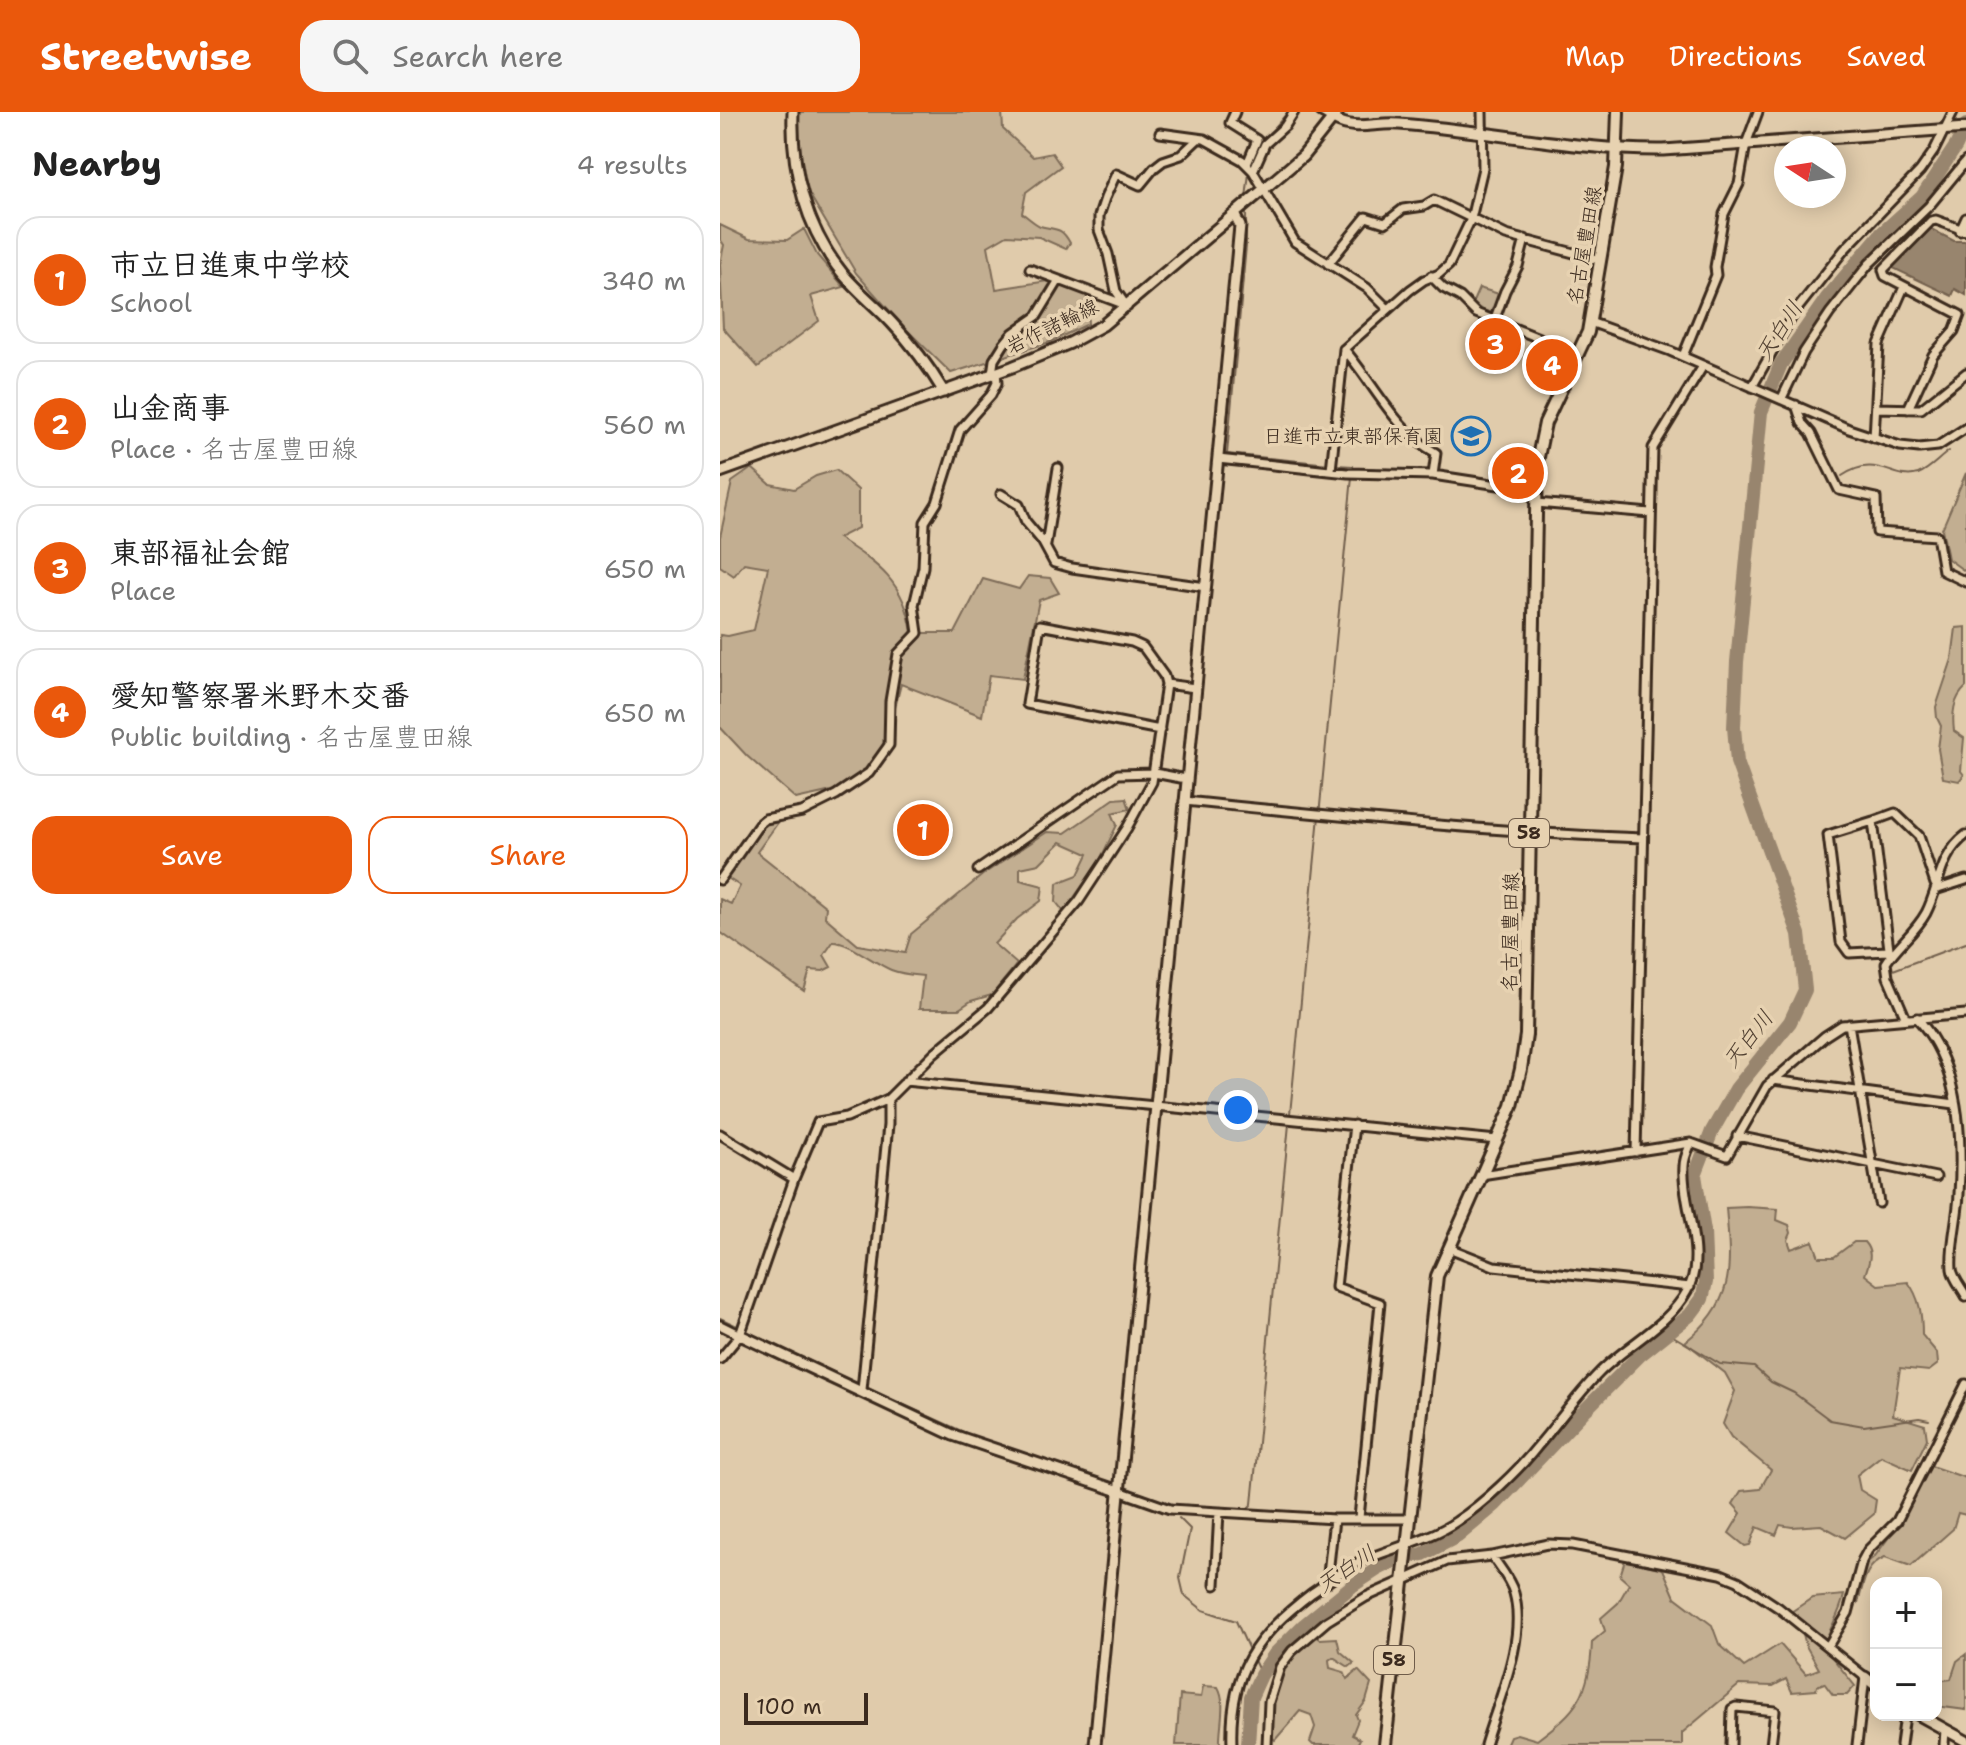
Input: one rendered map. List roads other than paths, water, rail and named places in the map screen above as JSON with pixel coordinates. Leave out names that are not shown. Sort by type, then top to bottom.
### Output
[{"type":"main road","name":"名古屋豊田線","points":[[1385,1745],[1437,1276],[1512,1106],[1526,1035],[1537,462],[1545,423],[1579,354],[1590,322],[1618,150],[1618,112]]},
{"type":"street","points":[[793,112],[796,169],[818,236],[843,274],[912,345],[944,392]]},
{"type":"street","points":[[1235,112],[1230,123],[1257,140],[1250,168]]},
{"type":"street","points":[[1250,168],[1265,144],[1285,126],[1294,112]]},
{"type":"street","points":[[1321,112],[1335,116],[1352,127],[1398,124],[1618,150],[1966,128]]},
{"type":"street","points":[[1398,112],[1398,124]]},
{"type":"street","points":[[1331,470],[1344,349],[1410,290],[1449,265],[1471,219],[1483,168],[1482,112]]},
{"type":"street","points":[[1683,356],[1716,275],[1724,214],[1739,184],[1746,144],[1758,112]]},
{"type":"street","points":[[1752,387],[1787,324],[1811,289],[1864,227],[1920,171],[1934,151],[1953,112]]},
{"type":"street","name":"岩作諸輪線","points":[[720,472],[994,373],[1070,343],[1103,325],[1312,148],[1335,116]]},
{"type":"street","points":[[1160,133],[1204,139],[1228,151],[1250,168],[1295,242],[1367,288],[1388,309]]},
{"type":"street","points":[[1125,305],[1116,291],[1099,230],[1099,216],[1110,183],[1116,174],[1140,185],[1154,168],[1163,161],[1181,155],[1198,139]]},
{"type":"street","points":[[1782,398],[1804,352],[1830,313],[1869,264],[1929,206],[1966,161]]},
{"type":"street","points":[[1328,264],[1366,217],[1385,223],[1403,209],[1424,206],[1434,200],[1506,235],[1600,260]]},
{"type":"street","points":[[1095,1745],[1240,226],[1234,214]]},
{"type":"street","points":[[1908,409],[1933,355],[1954,331],[1960,315],[1885,276],[1883,270],[1931,221],[1936,220],[1963,231],[1966,218]]},
{"type":"street","points":[[1494,321],[1518,266],[1525,239]]},
{"type":"street","points":[[1030,269],[1125,305]]},
{"type":"street","points":[[1431,276],[1476,313],[1579,354]]},
{"type":"street","points":[[720,880],[765,819],[802,812],[836,795],[869,773],[889,745],[890,701],[898,654],[918,633],[914,605],[922,576],[925,522],[937,503],[949,472],[960,430],[991,395],[997,383],[994,360],[1013,333],[1037,316],[1059,280]]},
{"type":"street","points":[[1874,438],[1880,340],[1904,287]]},
{"type":"street","points":[[1590,322],[1683,356],[1874,438],[1900,446],[1929,447],[1946,442],[1966,428]]},
{"type":"street","points":[[1344,349],[1393,413],[1421,443],[1436,453],[1433,475]]},
{"type":"street","points":[[1636,1152],[1653,448],[1703,366]]},
{"type":"street","points":[[1876,408],[1921,409],[1966,373]]},
{"type":"street","points":[[1796,405],[1802,423],[1811,433],[1839,490],[1876,498],[1877,532],[1937,536],[1943,571],[1966,582]]},
{"type":"street","points":[[1218,459],[1361,474],[1433,475],[1537,491]]},
{"type":"street","points":[[1046,548],[1058,468]]},
{"type":"street","points":[[1001,494],[1019,505],[1026,522],[1054,563],[1206,587]]},
{"type":"street","points":[[1537,503],[1650,513]]},
{"type":"street","points":[[720,1359],[740,1335],[794,1179],[818,1122],[847,1117],[888,1099],[988,1008],[1058,928],[1145,798],[1154,773],[1160,730],[1166,684],[1164,676],[1143,647],[1132,642],[1040,625],[1027,704],[1160,730]]},
{"type":"street","points":[[1166,684],[1195,688]]},
{"type":"street","points":[[978,870],[1118,774],[1154,773],[1186,779]]},
{"type":"street","points":[[1184,801],[1529,834],[1643,838]]},
{"type":"street","points":[[1935,887],[1919,836],[1895,813],[1828,835],[1841,942],[1849,953],[1889,954],[1916,929],[1935,887],[1948,857],[1966,835]]},
{"type":"street","points":[[1873,821],[1890,945],[1886,970],[1906,1019]]},
{"type":"street","points":[[1935,887],[1966,880]]},
{"type":"street","points":[[1481,1175],[1691,1143],[1727,1156],[1761,1093],[1825,1036],[1849,1024],[1966,1014]]},
{"type":"street","points":[[1917,1018],[1939,1047],[1955,1104],[1963,1196],[1952,1271],[1966,1296]]},
{"type":"street","points":[[1849,1024],[1879,1203]]},
{"type":"street","points":[[1773,1080],[1955,1104]]},
{"type":"street","points":[[905,1081],[1497,1140]]},
{"type":"street","points":[[862,1390],[888,1099]]},
{"type":"street","points":[[1354,1125],[1336,1287],[1380,1303],[1359,1518]]},
{"type":"street","points":[[720,1134],[794,1179]]},
{"type":"street","points":[[1737,1136],[1936,1177]]},
{"type":"street","points":[[1232,1745],[1234,1710],[1244,1667],[1256,1645],[1282,1618],[1356,1564],[1447,1527],[1477,1506],[1530,1456],[1602,1370],[1680,1302],[1690,1287],[1693,1263],[1684,1166],[1691,1143]]},
{"type":"street","points":[[1449,1248],[1494,1266],[1690,1287]]},
{"type":"street","points":[[720,1325],[953,1435],[1170,1509],[1334,1519],[1409,1519]]},
{"type":"street","points":[[1828,1646],[1848,1613],[1862,1561],[1868,1550],[1897,1521],[1966,1384]]},
{"type":"street","points":[[1215,1585],[1219,1512]]},
{"type":"street","points":[[1327,1583],[1334,1519]]},
{"type":"street","points":[[1267,1745],[1272,1688],[1280,1667],[1292,1651],[1327,1621],[1403,1577],[1447,1561],[1561,1543],[1721,1574],[1761,1594],[1870,1681]]},
{"type":"street","points":[[1485,1745],[1518,1625],[1514,1592],[1492,1556]]},
{"type":"street","points":[[1857,1745],[1865,1677]]},
{"type":"street","points":[[1731,1745],[1732,1709],[1736,1707],[1775,1711],[1771,1745]]},
{"type":"street","points":[[1901,1745],[1904,1721]]},
{"type":"street","points":[[1930,1721],[1966,1741]]},
{"type":"street","points":[[1944,1745],[1945,1729]]},
{"type":"waterway","points":[[1265,139],[1288,112]]},
{"type":"waterway","name":"天白川","points":[[1248,1745],[1251,1697],[1261,1675],[1275,1654],[1303,1626],[1378,1569],[1398,1559],[1423,1554],[1458,1536],[1495,1505],[1640,1355],[1690,1315],[1702,1299],[1706,1282],[1704,1231],[1695,1175],[1712,1131],[1736,1089],[1790,1022],[1805,990],[1799,934],[1737,762],[1734,727],[1737,662],[1761,412],[1781,364],[1827,298],[1881,234],[1922,197],[1956,146],[1966,125]]},
{"type":"waterway","points":[[1251,167],[1261,144]]},
{"type":"waterway","points":[[1246,198],[1249,173]]},
{"type":"waterway","points":[[1246,209],[1246,246],[1227,454],[1330,464]]},
{"type":"waterway","points":[[1842,476],[1866,467],[1918,474],[1949,451]]},
{"type":"waterway","points":[[1336,465],[1353,466],[1353,471]]},
{"type":"waterway","points":[[1290,1114],[1352,477]]},
{"type":"waterway","points":[[1893,970],[1966,943]]},
{"type":"waterway","points":[[1214,1508],[1246,1510],[1252,1504],[1289,1124]]},
{"type":"waterway","points":[[720,1318],[739,1327]]},
{"type":"waterway","points":[[748,1332],[858,1384]]},
{"type":"waterway","points":[[1668,1333],[1720,1364],[1754,1367],[1771,1382],[1794,1393],[1830,1420],[1864,1426],[1919,1418],[1929,1420]]},
{"type":"waterway","points":[[867,1388],[979,1439]]},
{"type":"waterway","points":[[1179,1518],[1190,1529],[1180,1578],[1184,1595],[1203,1610],[1236,1621],[1249,1650]]},
{"type":"waterway","points":[[1252,1656],[1261,1675]]},
{"type":"place","name":"東部福祉会館","points":[[1495,344]]},
{"type":"place","name":"愛知警察署米野木交番","points":[[1552,365]]},
{"type":"place","name":"日進市立東部保育園","points":[[1471,436]]},
{"type":"place","name":"山金商事","points":[[1518,473]]},
{"type":"place","name":"市立日進東中学校","points":[[923,830]]}]
